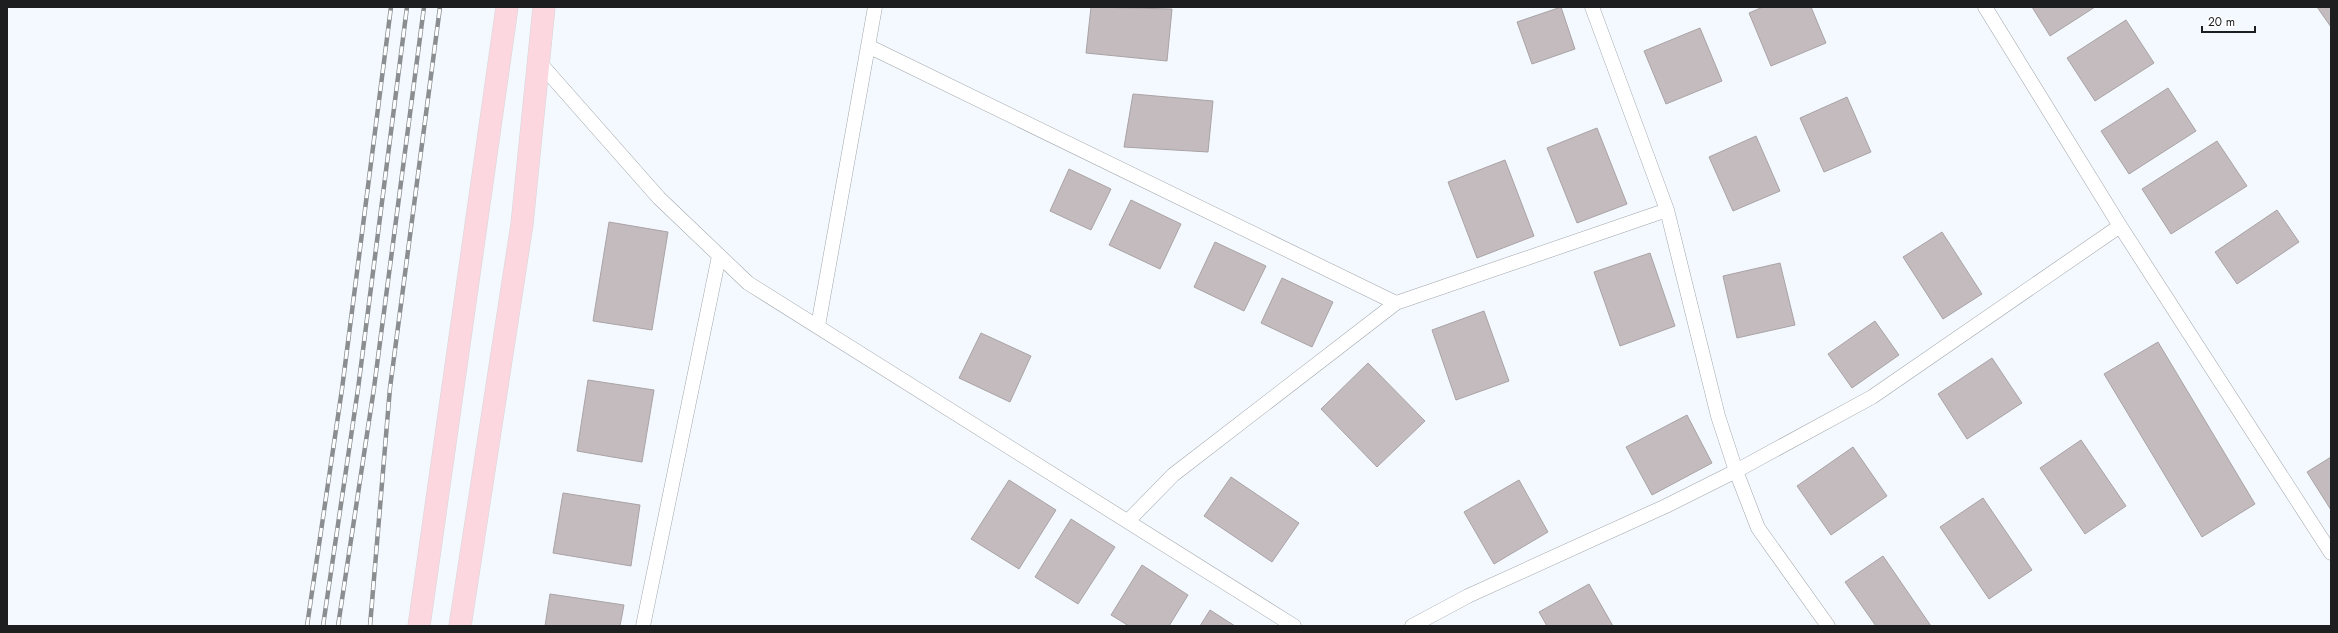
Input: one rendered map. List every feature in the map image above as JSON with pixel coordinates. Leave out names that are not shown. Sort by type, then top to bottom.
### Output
[{"type":"main road","points":[[420,626],[507,7]]},
{"type":"main road","points":[[460,626],[522,224],[544,7]]},
{"type":"street","points":[[818,326],[875,7]]},
{"type":"street","points":[[1592,7],[1667,210],[1718,416],[1736,471],[1758,528],[1828,626]]},
{"type":"street","points":[[1984,7],[2120,226],[2331,553]]},
{"type":"street","points":[[868,46],[1396,304]]},
{"type":"street","points":[[538,62],[659,198],[748,284],[818,326],[1294,626]]},
{"type":"street","points":[[1128,521],[1173,475],[1396,304],[1667,210]]},
{"type":"street","points":[[1412,626],[1468,596],[1666,506],[1736,471],[1872,397],[2120,226]]},
{"type":"street","points":[[643,626],[720,256]]},
{"type":"building","points":[[1091,7],[1172,9],[1167,61],[1086,53]]},
{"type":"building","points":[[1561,7],[1575,49],[1532,64],[1517,22]]},
{"type":"building","points":[[1763,7],[1811,7],[1826,43],[1771,66],[1749,13]]},
{"type":"building","points":[[2032,7],[2095,7],[2050,36]]},
{"type":"building","points":[[2317,7],[2331,7],[2331,27]]},
{"type":"building","points":[[2126,20],[2154,63],[2095,101],[2067,58]]},
{"type":"building","points":[[1700,28],[1722,81],[1666,104],[1644,51]]},
{"type":"building","points":[[2168,88],[2196,131],[2129,174],[2101,131]]},
{"type":"building","points":[[1133,94],[1213,101],[1208,152],[1124,147]]},
{"type":"building","points":[[1847,97],[1871,152],[1824,172],[1800,118]]},
{"type":"building","points":[[1597,128],[1627,204],[1577,223],[1547,148]]},
{"type":"building","points":[[1756,136],[1780,191],[1733,211],[1709,157]]},
{"type":"building","points":[[2217,141],[2247,186],[2171,234],[2142,189]]},
{"type":"building","points":[[1505,160],[1534,236],[1477,258],[1448,182]]},
{"type":"building","points":[[1069,169],[1111,189],[1091,230],[1050,211]]},
{"type":"building","points":[[1131,200],[1181,224],[1160,269],[1109,245]]},
{"type":"building","points":[[2277,210],[2299,242],[2237,284],[2215,252]]},
{"type":"building","points":[[609,222],[668,232],[652,330],[593,321]]},
{"type":"building","points":[[1942,232],[1982,294],[1943,319],[1903,257]]},
{"type":"building","points":[[1215,242],[1266,266],[1244,311],[1194,287]]},
{"type":"building","points":[[1650,253],[1675,326],[1620,346],[1594,272]]},
{"type":"building","points":[[1780,263],[1795,325],[1737,338],[1723,276]]},
{"type":"building","points":[[1282,278],[1333,302],[1312,347],[1261,323]]},
{"type":"building","points":[[1484,311],[1509,381],[1456,400],[1432,330]]},
{"type":"building","points":[[1875,321],[1899,355],[1852,388],[1828,354]]},
{"type":"building","points":[[981,333],[1031,356],[1010,402],[959,378]]},
{"type":"building","points":[[2158,342],[2255,504],[2202,537],[2104,374]]},
{"type":"building","points":[[1992,358],[2022,403],[1967,439],[1938,394]]},
{"type":"building","points":[[1368,363],[1425,421],[1377,467],[1321,409]]},
{"type":"building","points":[[588,380],[654,390],[642,462],[577,451]]},
{"type":"building","points":[[1687,415],[1712,463],[1652,495],[1626,447]]},
{"type":"building","points":[[2081,440],[2126,506],[2085,534],[2040,468]]},
{"type":"building","points":[[1853,447],[1887,496],[1831,535],[1797,486]]},
{"type":"building","points":[[2331,457],[2331,510],[2307,472]]},
{"type":"building","points":[[1231,477],[1299,523],[1272,562],[1204,516]]},
{"type":"building","points":[[1009,480],[1056,510],[1019,569],[971,539]]},
{"type":"building","points":[[1519,480],[1548,532],[1494,564],[1464,512]]},
{"type":"building","points":[[563,493],[640,505],[631,566],[553,553]]},
{"type":"building","points":[[1983,498],[2032,570],[1989,599],[1940,527]]},
{"type":"building","points":[[1071,519],[1115,547],[1078,604],[1035,577]]},
{"type":"building","points":[[1883,556],[1931,626],[1876,626],[1845,582]]},
{"type":"building","points":[[1142,565],[1188,595],[1169,626],[1129,626],[1111,615]]},
{"type":"building","points":[[1589,584],[1613,626],[1547,626],[1539,612]]},
{"type":"building","points":[[550,594],[624,605],[620,626],[545,626]]},
{"type":"building","points":[[1210,610],[1235,626],[1200,626]]},
{"type":"railway","points":[[307,626],[342,389],[391,7]]},
{"type":"railway","points":[[323,626],[358,389],[407,7]]},
{"type":"railway","points":[[338,626],[374,388],[424,7]]},
{"type":"railway","points":[[370,626],[390,388],[440,7]]}]
